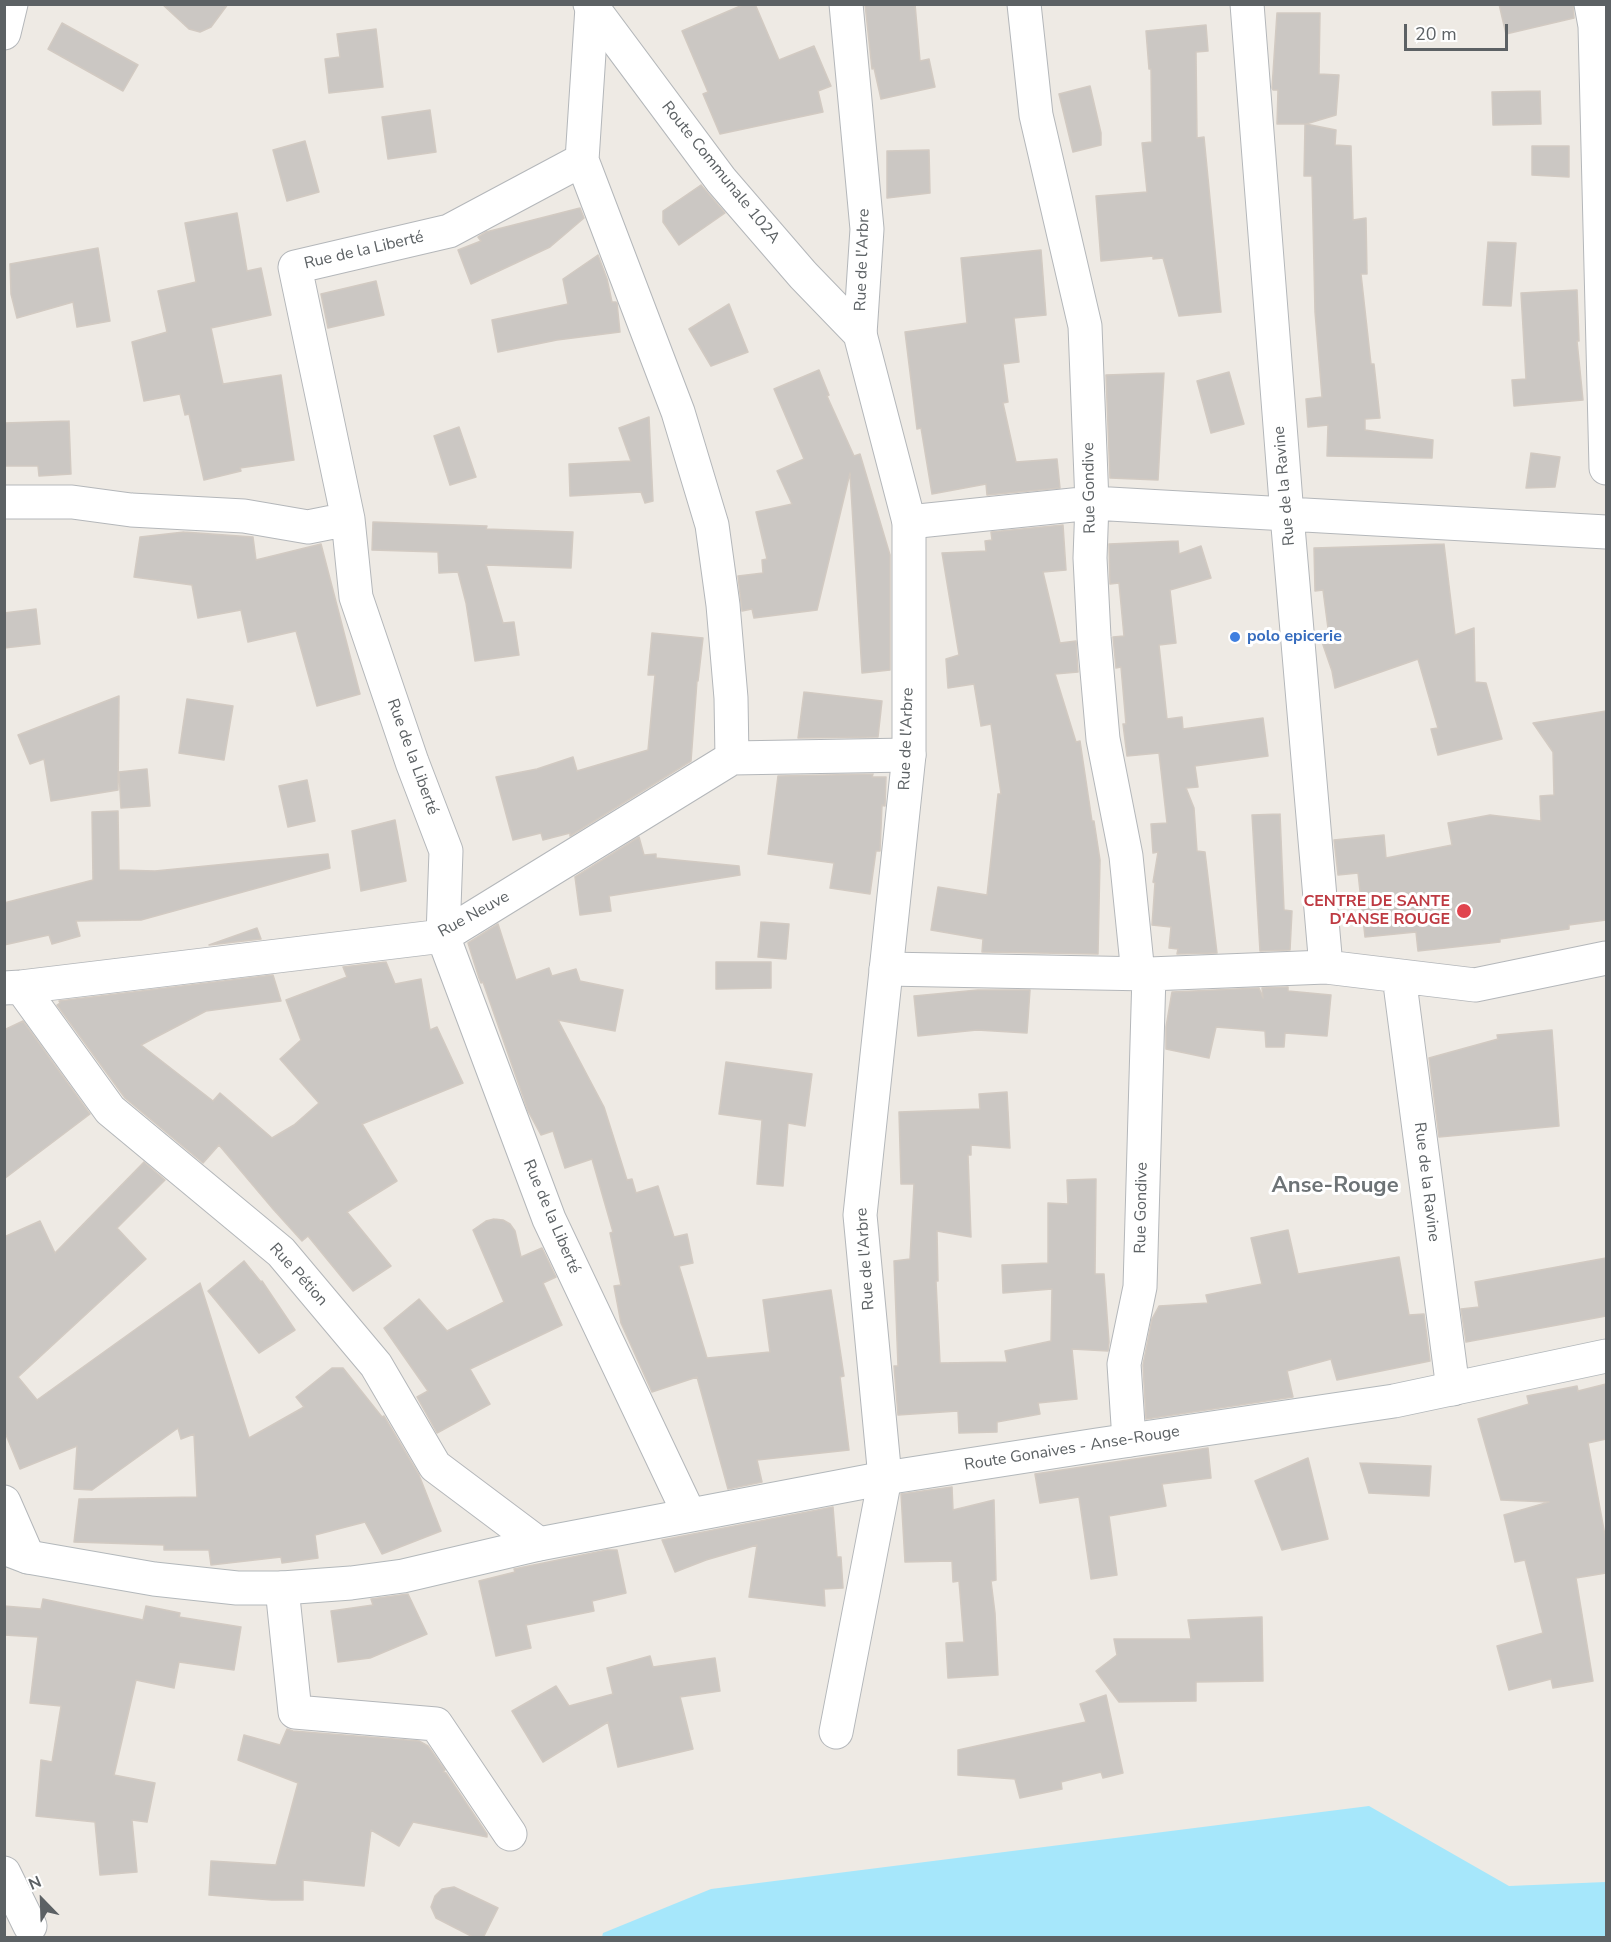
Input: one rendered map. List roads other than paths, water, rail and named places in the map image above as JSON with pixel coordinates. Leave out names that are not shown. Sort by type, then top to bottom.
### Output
[{"type":"street","points":[[4,33],[11,4]]},
{"type":"street","name":"Rue de l'Arbre","points":[[836,1732],[885,1478],[860,1215],[909,755],[909,522],[860,334],[867,229],[846,4]]},
{"type":"street","name":"Rue Gondive","points":[[1024,4],[1036,115],[1085,326],[1092,503],[1090,558],[1103,739],[1126,856],[1144,974],[1140,1287],[1124,1364],[1129,1440]]},
{"type":"street","name":"Rue de la Ravine","points":[[1247,4],[1287,515],[1326,967]]},
{"type":"street","points":[[591,6],[582,160],[678,412],[712,525],[725,628],[731,698],[732,758],[909,755]]},
{"type":"street","name":"Route Communale 102A","points":[[591,6],[722,180],[803,275],[860,334]]},
{"type":"street","points":[[1598,18],[1606,468]]},
{"type":"street","name":"Rue de la Liberté","points":[[582,160],[449,231],[295,267],[348,519],[356,597],[412,762],[447,852],[443,936],[549,1219],[689,1514]]},
{"type":"street","points":[[4,502],[72,502],[131,510],[244,516],[308,527],[348,519]]},
{"type":"street","points":[[909,522],[1092,503],[1606,532]]},
{"type":"street","name":"Rue Neuve","points":[[13,988],[443,936],[732,758]]},
{"type":"street","points":[[886,969],[1144,974],[1326,967],[1475,985],[1606,958]]},
{"type":"street","name":"Rue de la Ravine","points":[[1399,976],[1453,1389]]},
{"type":"street","name":"Rue Pétion","points":[[13,988],[110,1110],[281,1251],[376,1365],[435,1466],[539,1544]]},
{"type":"street","name":"Route Gonaives - Anse-Rouge","points":[[16,1553],[154,1579],[237,1588],[282,1588],[351,1583],[403,1576],[539,1544],[885,1478],[1394,1401],[1606,1356]]},
{"type":"street","points":[[4,1502],[16,1553]]},
{"type":"street","points":[[282,1588],[296,1712],[436,1725],[510,1834]]},
{"type":"street","points":[[4,1873],[30,1926]]},
{"type":"water","points":[[1369,1806],[1509,1886],[1606,1882],[1606,1937],[602,1937],[603,1933],[711,1889]]},
{"type":"place","name":"polo epicerie","points":[[1235,637]]},
{"type":"place","name":"CENTRE DE SANTE D'ANSE ROUGE","points":[[1464,911]]},
{"type":"district","name":"Anse-Rouge","points":[[1335,1187]]}]
